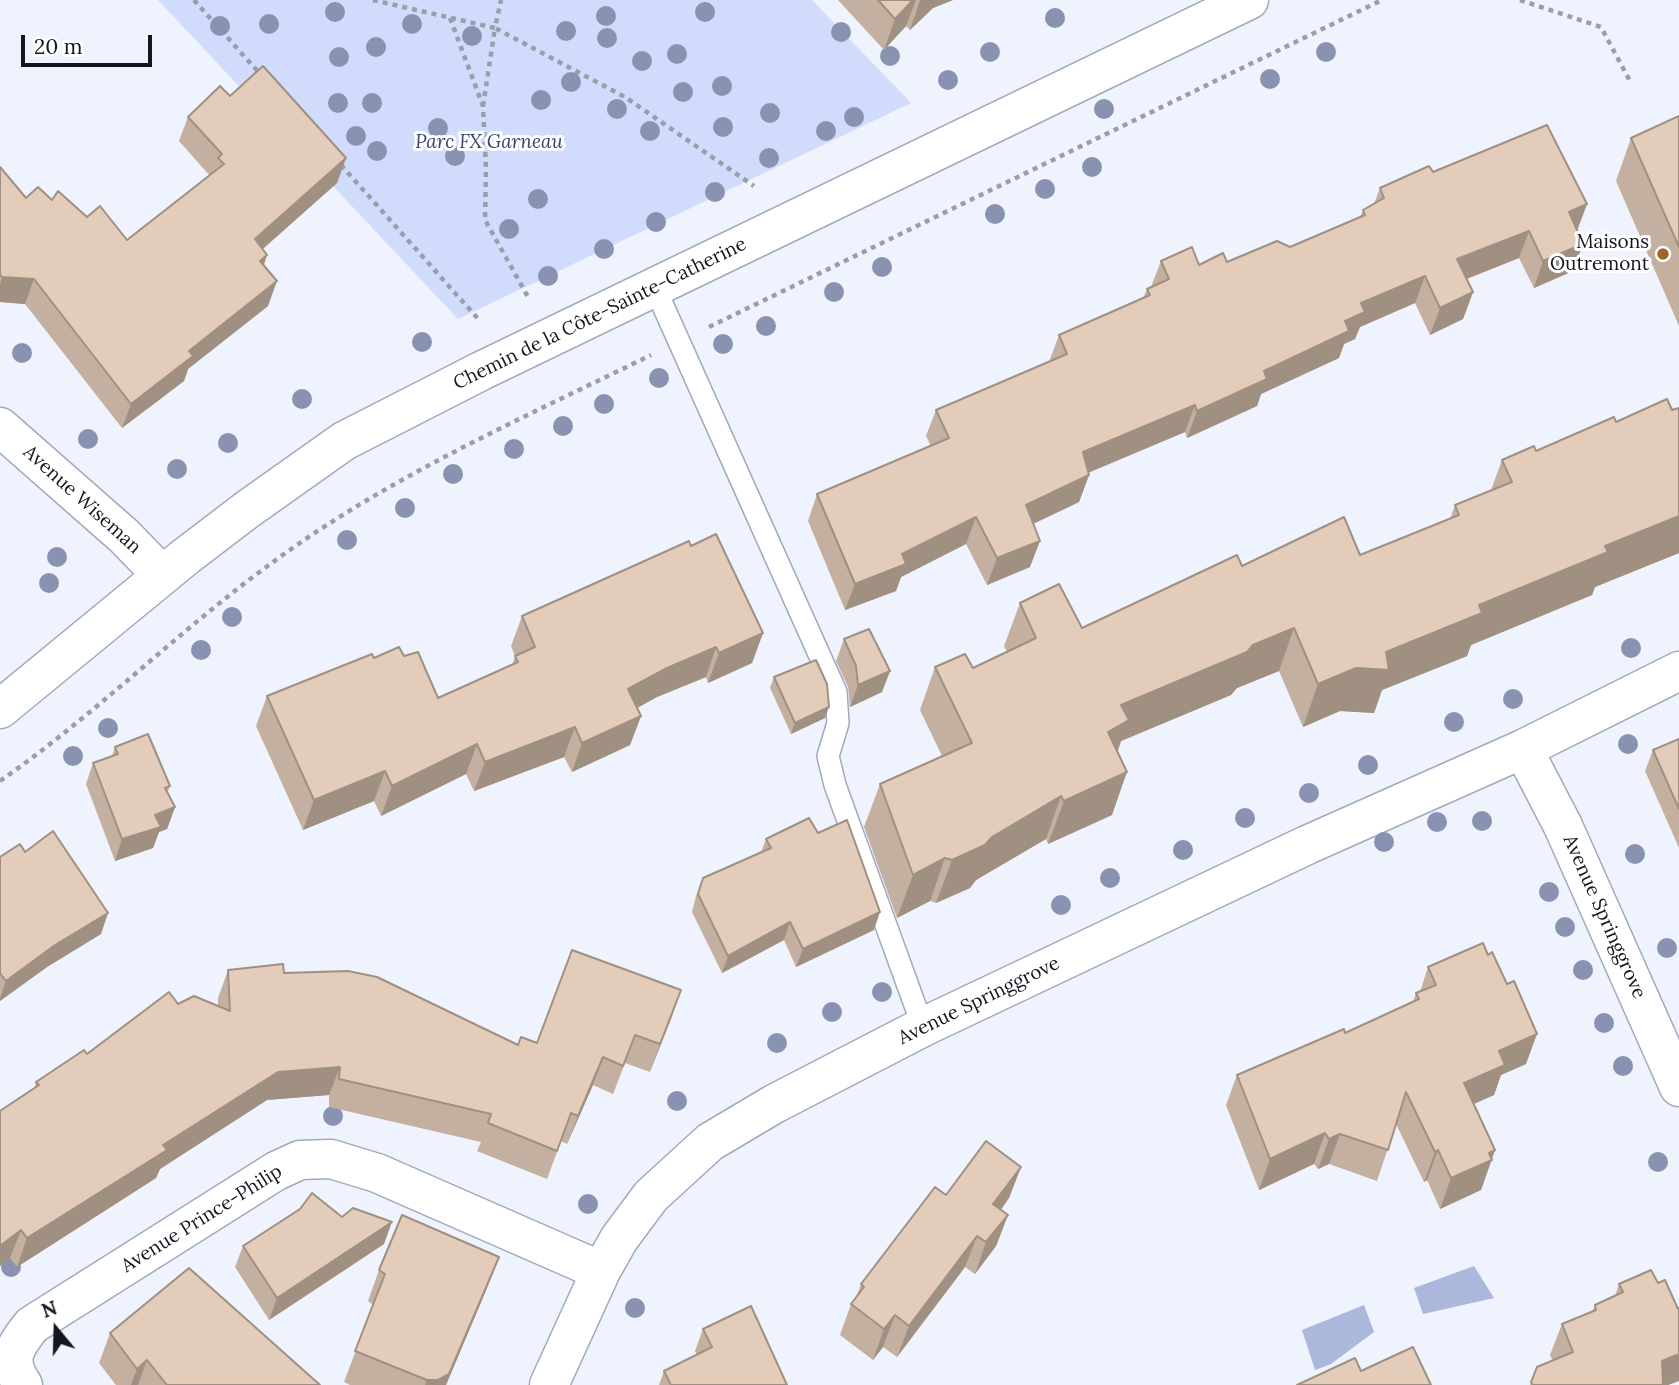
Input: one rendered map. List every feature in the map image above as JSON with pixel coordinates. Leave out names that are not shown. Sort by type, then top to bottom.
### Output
[{"type":"street","name":"Chemin de la Côte-Sainte-Catherine","points":[[0,709],[162,575],[248,509],[344,441],[481,371],[1250,0]]},
{"type":"street","name":"Avenue Wiseman","points":[[0,427],[124,536],[162,575]]},
{"type":"street","name":"Avenue Springgrove","points":[[549,1385],[601,1271],[619,1239],[651,1196],[710,1142],[775,1104],[923,1027],[1307,845],[1523,749],[1679,671]]},
{"type":"street","name":"Avenue Springgrove","points":[[1523,749],[1563,826],[1679,1087]]},
{"type":"street","name":"Avenue Prince-Philip","points":[[23,1385],[14,1365],[16,1345],[32,1325],[276,1171],[300,1160],[331,1159],[377,1173],[601,1271]]},
{"type":"lane","points":[[655,288],[836,692],[838,723],[828,756],[835,785],[923,1027]]},
{"type":"path","points":[[194,0],[268,83]]},
{"type":"path","points":[[373,0],[495,29],[625,97],[754,186]]},
{"type":"path","points":[[501,0],[483,106],[485,220],[528,297]]},
{"type":"path","points":[[1520,0],[1601,27],[1631,83]]},
{"type":"path","points":[[450,18],[483,106]]},
{"type":"path","points":[[332,155],[480,321]]},
{"type":"green space","name":"Parc FX Garneau","points":[[158,0],[812,0],[911,103],[458,319]]},
{"type":"shaded area","points":[[1474,1266],[1494,1298],[1423,1314],[1414,1288]]},
{"type":"shaded area","points":[[1364,1305],[1374,1332],[1331,1364],[1315,1370],[1302,1330]]},
{"type":"building","points":[[878,0],[913,0],[895,19]]},
{"type":"building","points":[[263,66],[346,158],[255,239],[267,255],[260,261],[277,281],[189,351],[193,356],[131,404],[34,279],[0,275],[0,167],[26,198],[38,187],[52,200],[58,191],[87,217],[100,206],[127,240],[224,164],[218,158],[222,154],[188,117],[220,86],[230,96]]},
{"type":"building","points":[[1679,116],[1679,247],[1631,138]]},
{"type":"building","points":[[1547,125],[1587,204],[1569,212],[1583,244],[1543,261],[1529,231],[1457,259],[1473,292],[1440,308],[1425,276],[1361,303],[1365,312],[1345,321],[1349,331],[1264,371],[1267,379],[1197,411],[1195,405],[1083,452],[1089,475],[1026,505],[1040,541],[997,558],[976,517],[902,554],[906,564],[855,584],[817,494],[949,438],[936,410],[1067,354],[1059,335],[1150,295],[1147,289],[1169,279],[1161,261],[1192,247],[1199,265],[1223,253],[1227,262],[1277,241],[1290,247],[1365,215],[1363,210],[1384,198],[1380,188],[1429,166],[1433,172]]},
{"type":"building","points":[[1667,399],[1672,410],[1679,408],[1679,516],[1605,546],[1608,552],[1479,605],[1482,613],[1386,652],[1389,670],[1356,668],[1318,684],[1294,628],[1253,645],[1247,652],[1121,705],[1129,720],[1108,732],[1127,772],[1064,801],[1061,796],[992,837],[985,845],[952,860],[945,858],[913,875],[880,784],[972,743],[935,667],[965,654],[973,668],[1036,638],[1020,603],[1059,584],[1082,628],[1237,555],[1242,566],[1344,517],[1360,555],[1459,515],[1455,505],[1512,482],[1502,460],[1534,446],[1536,451],[1614,417],[1616,422]]},
{"type":"building","points":[[716,534],[763,633],[719,653],[716,647],[667,668],[628,689],[641,716],[582,743],[575,727],[485,762],[477,744],[392,786],[385,771],[314,800],[267,696],[372,654],[374,658],[399,647],[404,656],[418,652],[438,698],[518,662],[515,656],[535,647],[522,616],[689,541],[691,546]]},
{"type":"building","points":[[869,629],[890,671],[858,685],[856,666],[844,639]]},
{"type":"building","points":[[816,660],[827,684],[829,707],[795,723],[774,677]]},
{"type":"building","points":[[148,734],[170,786],[165,788],[175,807],[155,815],[161,827],[122,839],[93,763],[118,754],[115,747]]},
{"type":"building","points":[[1679,739],[1679,809],[1653,750]]},
{"type":"building","points":[[809,818],[818,833],[847,820],[880,912],[803,949],[790,922],[728,956],[698,894],[703,878],[771,848],[766,839]]},
{"type":"building","points":[[53,831],[108,913],[55,945],[6,981],[0,973],[0,857],[20,844],[25,852]]},
{"type":"building","points":[[1483,943],[1488,955],[1492,952],[1507,984],[1514,981],[1537,1034],[1499,1051],[1505,1065],[1464,1083],[1495,1150],[1489,1153],[1492,1160],[1451,1178],[1438,1150],[1435,1152],[1406,1092],[1388,1150],[1340,1134],[1329,1139],[1325,1133],[1270,1159],[1237,1075],[1344,1029],[1345,1033],[1419,999],[1416,993],[1436,985],[1428,967]]},
{"type":"building","points":[[572,950],[681,990],[660,1044],[635,1035],[623,1066],[603,1057],[578,1116],[571,1113],[557,1151],[488,1123],[491,1114],[339,1079],[340,1067],[278,1072],[163,1145],[167,1150],[27,1238],[21,1230],[0,1246],[0,1111],[39,1085],[36,1082],[84,1050],[87,1054],[169,992],[178,1004],[194,996],[230,1011],[228,970],[283,964],[284,973],[348,971],[377,977],[518,1045],[521,1037],[537,1043]]},
{"type":"building","points":[[986,1141],[1021,1167],[993,1204],[1008,1215],[986,1242],[977,1236],[909,1326],[895,1315],[884,1329],[851,1304],[864,1287],[861,1284],[935,1187],[946,1195]]},
{"type":"building","points":[[312,1193],[342,1217],[353,1208],[392,1222],[277,1298],[243,1246],[300,1209]]},
{"type":"building","points":[[402,1215],[499,1257],[449,1374],[438,1380],[427,1380],[355,1351],[385,1274],[379,1270]]},
{"type":"building","points":[[189,1268],[320,1385],[167,1385],[147,1360],[137,1369],[110,1333]]},
{"type":"building","points":[[1651,1270],[1658,1283],[1665,1280],[1679,1308],[1679,1354],[1662,1361],[1663,1385],[1533,1385],[1531,1382],[1537,1367],[1573,1352],[1562,1324],[1596,1310],[1595,1305],[1623,1292],[1619,1284]]},
{"type":"building","points":[[751,1306],[787,1385],[671,1385],[664,1371],[712,1347],[703,1329]]},
{"type":"building","points":[[1413,1347],[1431,1385],[1297,1385],[1355,1358],[1361,1371]]},
{"type":"place","name":"Maisons Outremont","points":[[1663,254]]}]
